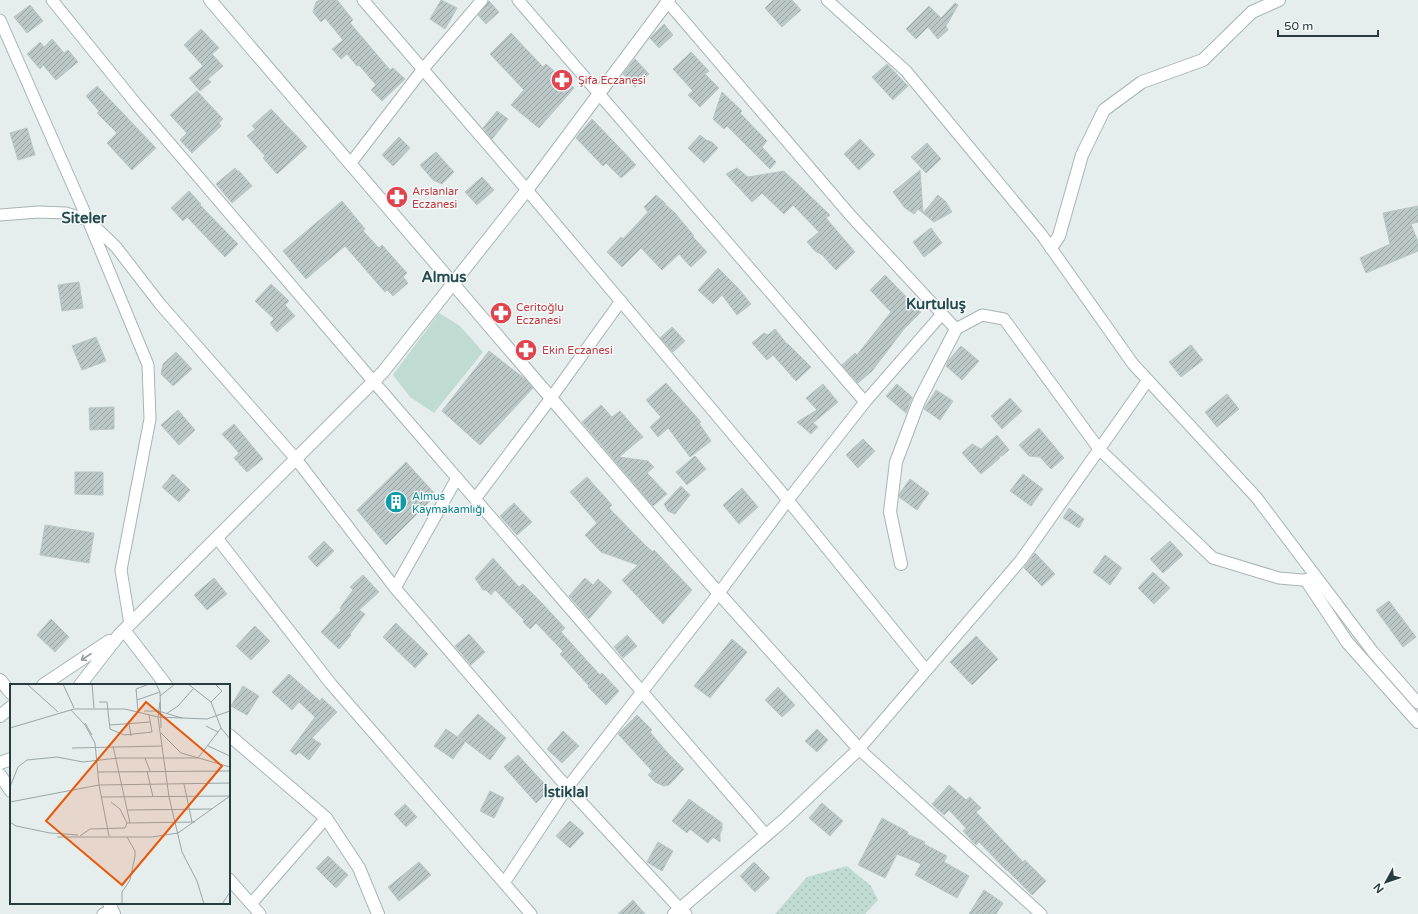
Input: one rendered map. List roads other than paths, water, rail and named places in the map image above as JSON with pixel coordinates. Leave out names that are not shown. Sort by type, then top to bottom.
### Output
[{"type":"street","points":[[52,0],[137,104],[373,381],[766,835]]},
{"type":"street","points":[[210,0],[719,593],[859,749],[1041,914]]},
{"type":"street","points":[[363,0],[621,301],[788,500],[926,670]]},
{"type":"street","points":[[350,164],[423,69],[482,0]]},
{"type":"street","points":[[518,0],[865,402]]},
{"type":"street","points":[[827,0],[906,71],[1041,234],[1133,364],[1256,497],[1373,652],[1418,703]]},
{"type":"street","points":[[1051,248],[1059,236],[1082,154],[1104,110],[1142,82],[1203,60],[1252,12],[1279,0]]},
{"type":"street","points":[[81,684],[124,630],[383,372],[527,190],[668,1],[851,216],[956,329]]},
{"type":"street","points":[[0,20],[88,220],[148,365],[150,419],[121,570],[124,630],[165,684]]},
{"type":"street","points":[[0,215],[38,212],[66,213],[88,220],[116,247],[160,304],[296,459],[395,588],[568,788],[680,912],[785,819],[859,749],[1021,560],[1148,380]]},
{"type":"street","points":[[476,499],[621,301]]},
{"type":"street","points":[[504,883],[568,788],[719,593],[788,500],[865,402],[942,314]]},
{"type":"street","points":[[902,564],[890,512],[896,462],[919,401],[956,329],[982,315],[1004,319],[1099,449],[1213,558],[1278,578],[1320,582]]},
{"type":"street","points":[[395,588],[457,478]]},
{"type":"street","points":[[217,538],[331,684],[531,914]]},
{"type":"street","points":[[1306,580],[1347,642],[1418,722]]},
{"type":"street","points":[[43,684],[124,630]]},
{"type":"street","points":[[0,680],[10,692]]},
{"type":"street","points":[[0,716],[10,708]]},
{"type":"street","points":[[230,736],[326,818],[359,868],[378,914]]},
{"type":"street","points":[[0,763],[10,759]]},
{"type":"street","points":[[0,776],[10,790]]},
{"type":"street","points":[[251,904],[326,818]]},
{"type":"street","points":[[230,880],[260,914]]},
{"type":"place","name":"Şifa Eczanesi","points":[[562,80]]},
{"type":"place","name":"Arslanlar Eczanesi","points":[[397,197]]},
{"type":"place","name":"Ceritoğlu Eczanesi","points":[[501,313]]},
{"type":"place","name":"Ekin Eczanesi","points":[[526,350]]},
{"type":"place","name":"Almus Kaymakamlığı","points":[[396,502]]},
{"type":"district","name":"Siteler","points":[[84,218]]},
{"type":"district","name":"Almus","points":[[444,277]]},
{"type":"district","name":"Kurtuluş","points":[[936,304]]},
{"type":"district","name":"İstiklal","points":[[566,792]]}]
